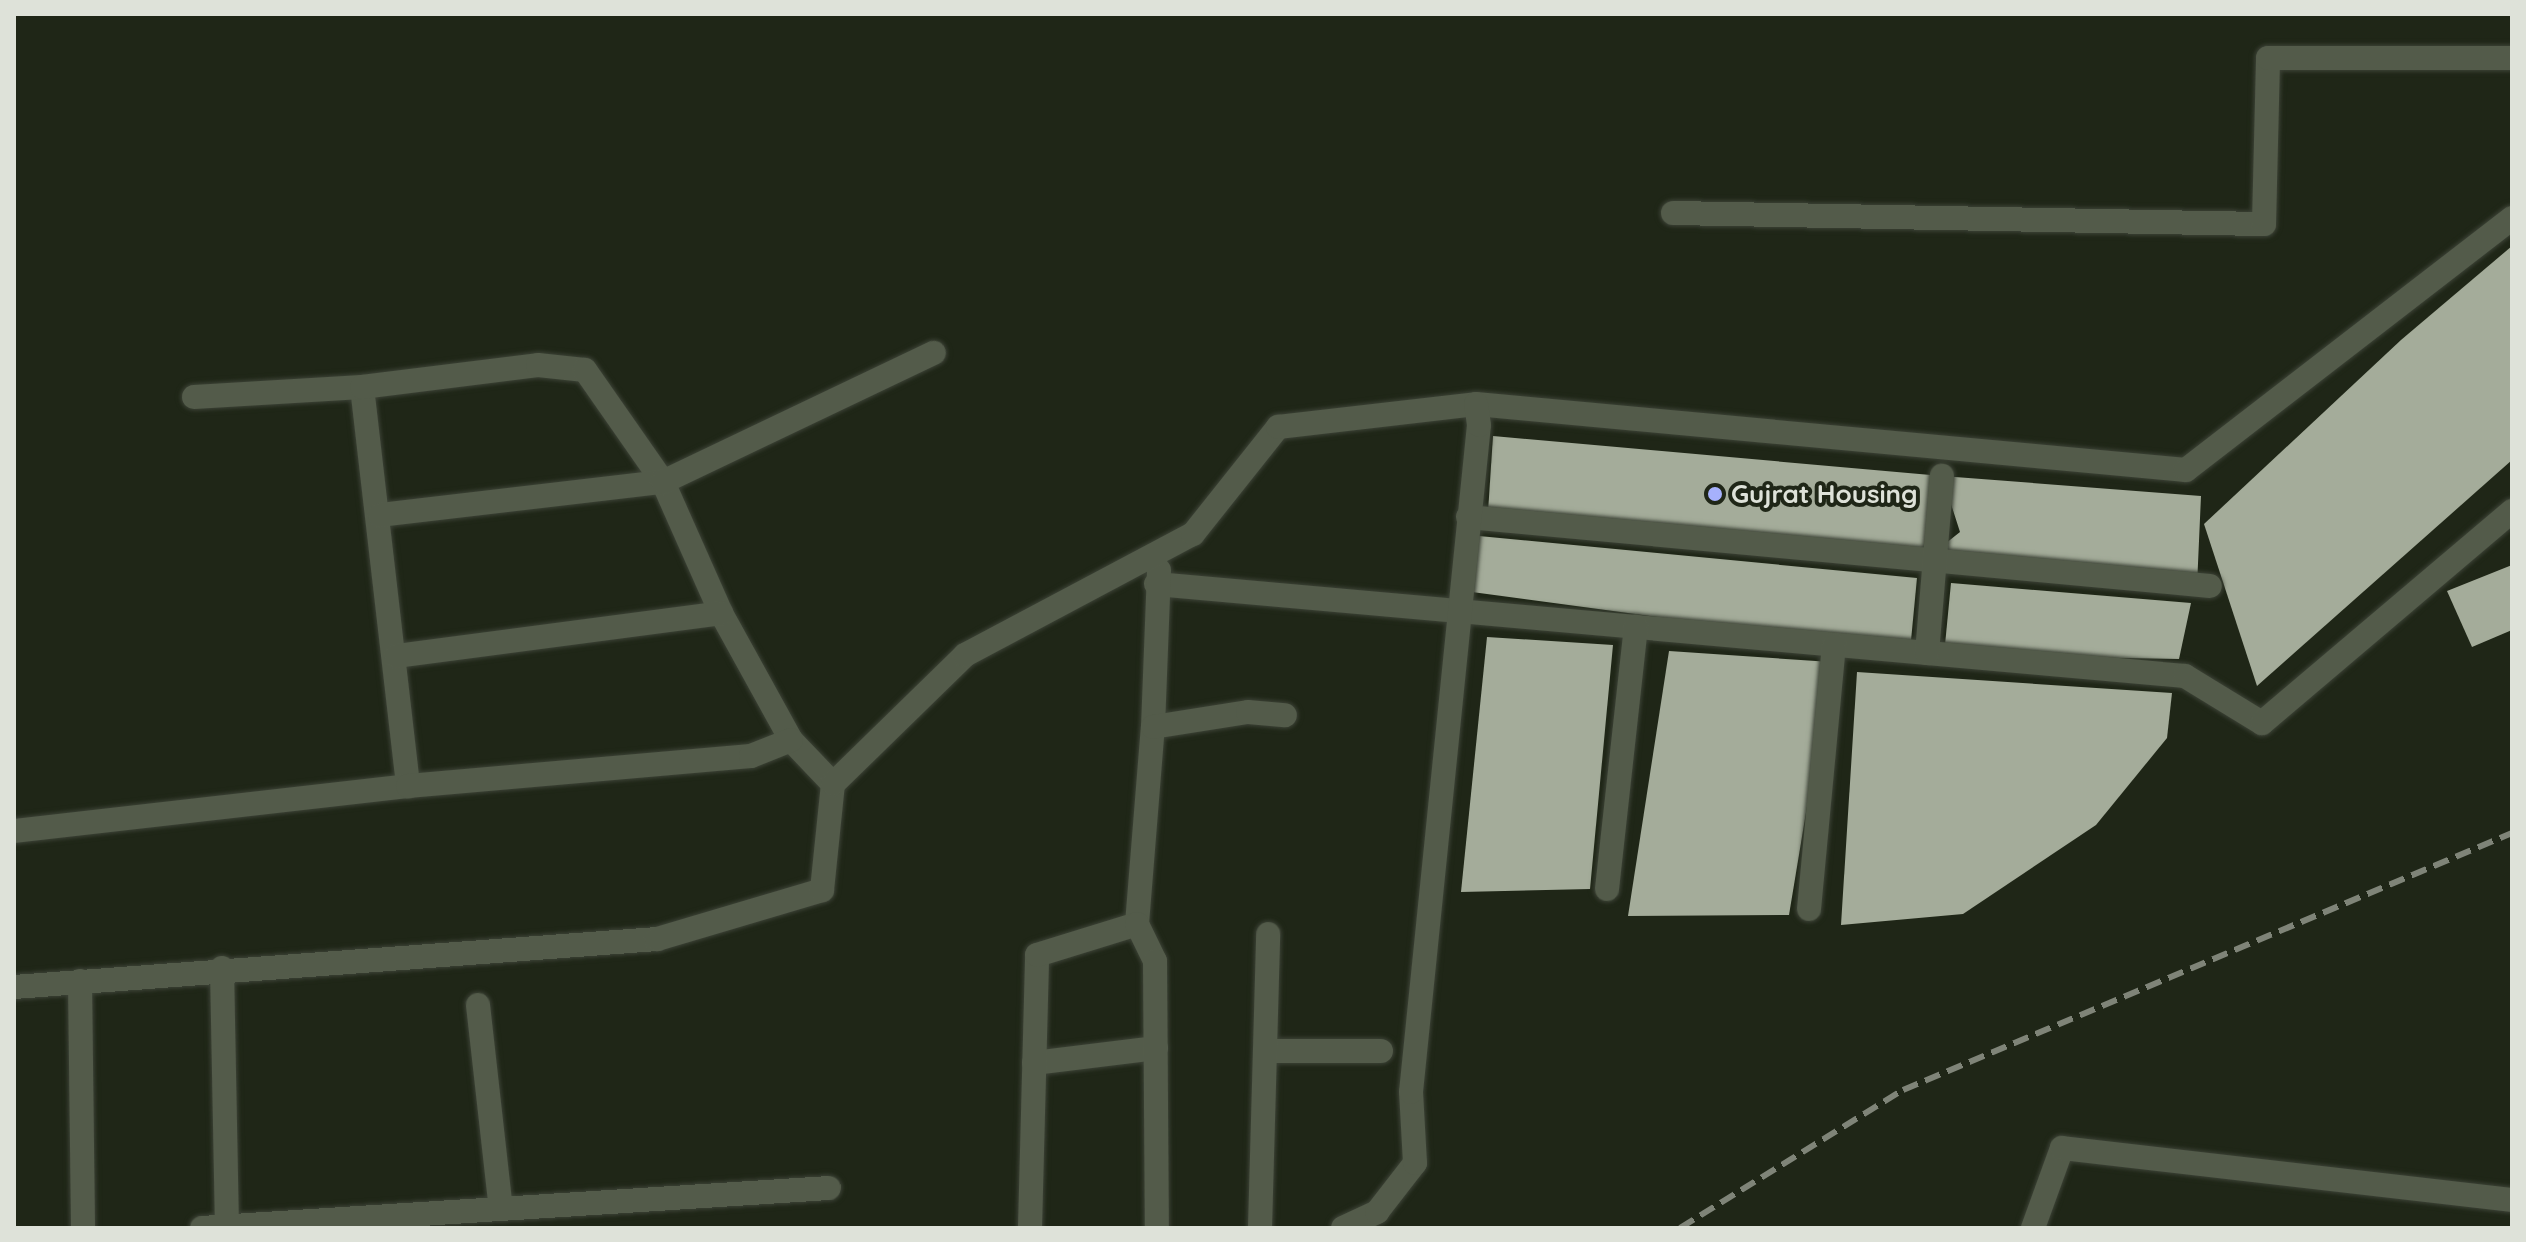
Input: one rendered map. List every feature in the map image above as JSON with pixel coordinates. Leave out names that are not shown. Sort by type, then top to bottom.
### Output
[{"type":"street","points":[[1673,213],[2264,224],[2268,58],[2512,58]]},
{"type":"street","points":[[14,987],[222,968],[657,939],[822,890],[833,784],[965,655],[1193,534],[1278,427],[1476,404],[2186,470],[2512,218]]},
{"type":"street","points":[[380,515],[663,482],[934,353]]},
{"type":"street","points":[[194,397],[362,387],[538,365],[585,370],[663,482],[721,613],[791,740],[833,784]]},
{"type":"street","points":[[362,387],[380,515],[408,786]]},
{"type":"street","points":[[1343,1228],[1377,1212],[1415,1163],[1411,1092],[1479,425],[1476,404]]},
{"type":"street","points":[[1927,653],[1942,476]]},
{"type":"street","points":[[1156,584],[1460,608],[1636,627],[2185,676],[2262,723],[2512,511]]},
{"type":"street","points":[[1468,517],[2210,586]]},
{"type":"street","points":[[1157,1228],[1155,961],[1137,924],[1153,727],[1156,584],[1163,550]]},
{"type":"street","points":[[396,656],[721,613]]},
{"type":"street","points":[[1607,889],[1636,627]]},
{"type":"street","points":[[1809,909],[1834,645]]},
{"type":"street","points":[[1153,727],[1248,712],[1285,715]]},
{"type":"street","points":[[14,831],[408,786],[751,756],[791,740]]},
{"type":"street","points":[[1030,1228],[1037,955],[1137,924]]},
{"type":"street","points":[[1260,1228],[1268,934]]},
{"type":"street","points":[[222,968],[227,1226]]},
{"type":"street","points":[[80,981],[83,1228]]},
{"type":"street","points":[[478,1005],[501,1209]]},
{"type":"street","points":[[1034,1063],[1156,1048]]},
{"type":"street","points":[[1266,1051],[1381,1051]]},
{"type":"street","points":[[2033,1228],[2062,1148],[2512,1200]]},
{"type":"street","points":[[202,1228],[463,1220],[501,1209],[829,1188]]},
{"type":"building","points":[[2512,246],[2512,460],[2257,686],[2204,524],[2401,340]]},
{"type":"building","name":"Gujrat Housing","points":[[1493,436],[1942,476],[1936,551],[1488,512]]},
{"type":"building","points":[[1942,476],[2201,496],[2197,586],[1936,551],[1960,532]]},
{"type":"building","points":[[1479,536],[1917,578],[1910,651],[1472,592]]},
{"type":"building","points":[[2512,565],[2512,630],[2472,647],[2447,591]]},
{"type":"building","points":[[1951,583],[2191,603],[2179,659],[1944,655]]},
{"type":"building","points":[[1487,637],[1613,645],[1590,889],[1461,892]]},
{"type":"building","points":[[1669,651],[1831,662],[1789,915],[1628,916]]},
{"type":"building","points":[[1857,672],[2172,693],[2167,738],[2096,825],[1963,914],[1841,925]]},
{"type":"railway","points":[[1680,1228],[1903,1090],[2512,833]]},
{"type":"place","name":"Gujrat Housing","points":[[1715,494]]}]
